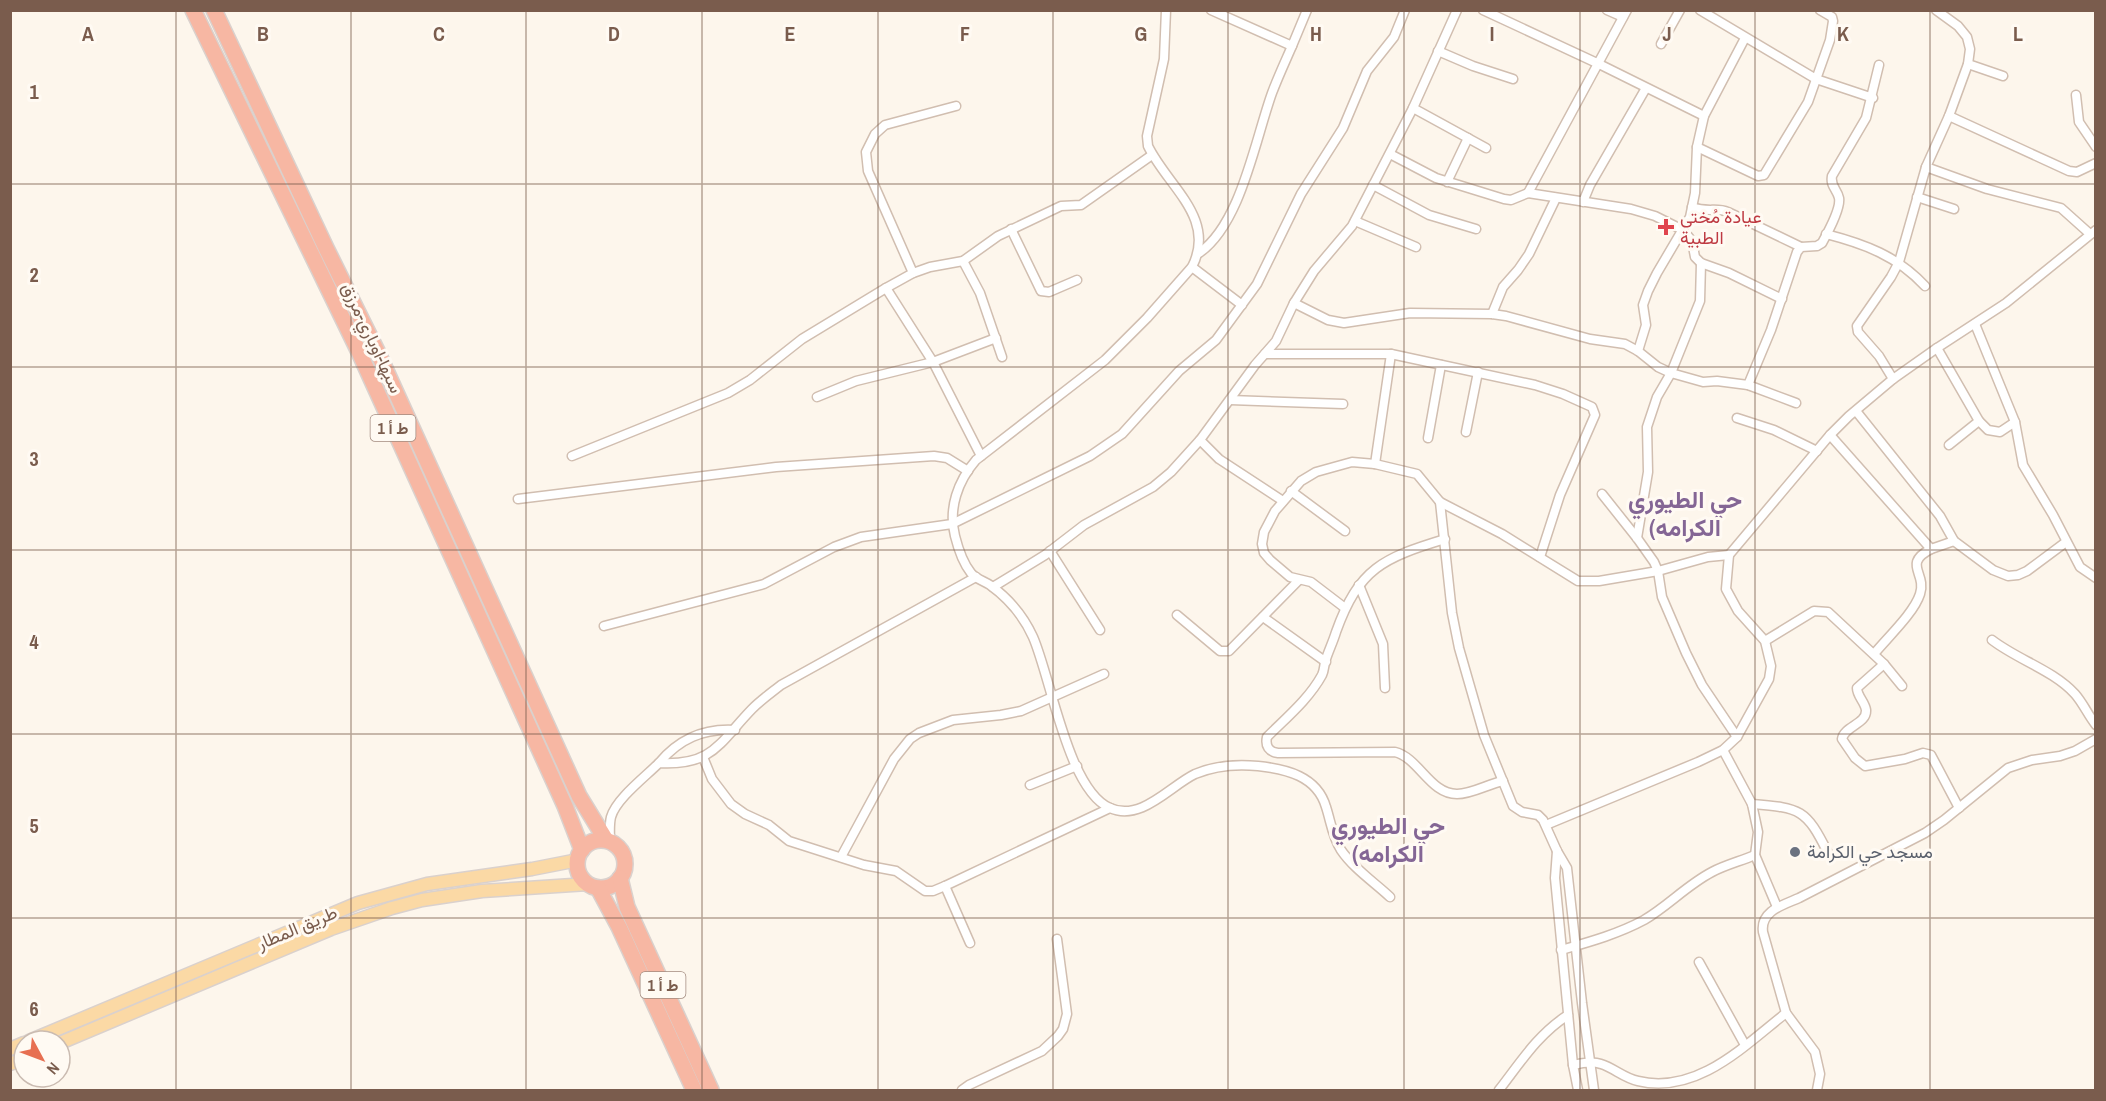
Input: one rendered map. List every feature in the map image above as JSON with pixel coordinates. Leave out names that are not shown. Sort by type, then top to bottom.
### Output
[{"type":"highway","name":"سبها-اوباري-مرزق","points":[[193,10],[358,352],[565,806],[580,855]]},
{"type":"highway","name":"سبها-اوباري-مرزق","points":[[214,10],[378,353],[579,796],[608,841]]},
{"type":"highway","points":[[358,352],[378,353]]},
{"type":"highway","points":[[608,841],[616,845],[623,854],[625,866],[620,878],[611,886],[593,886],[579,874],[580,855],[590,843],[608,841]]},
{"type":"highway","name":"ط أ 1","points":[[620,878],[627,907],[711,1090]]},
{"type":"highway","name":"ط أ 1","points":[[593,886],[619,927],[694,1090]]},
{"type":"main road","name":"طريق المطار","points":[[58,1029],[358,903],[427,884],[531,869],[580,855]]},
{"type":"main road","name":"طريق المطار","points":[[72,1038],[323,932],[392,908],[422,900],[506,888],[593,886]]},
{"type":"street","points":[[1166,10],[1164,58],[1147,136],[1148,146],[1196,219],[1200,241],[1199,253],[1192,267],[1147,318],[1105,360],[981,456],[962,480],[954,501],[952,524],[962,558],[976,578],[993,587],[1009,601],[1027,625],[1062,732],[1077,766],[1091,790],[1102,803],[1110,808],[1126,811],[1143,807],[1185,779],[1210,770],[1254,765],[1288,771],[1304,777],[1319,791],[1332,832],[1341,850],[1390,897]]},
{"type":"street","points":[[1211,10],[1292,46]]},
{"type":"street","points":[[1199,253],[1208,247],[1229,218],[1255,149],[1272,91],[1307,10]]},
{"type":"street","points":[[604,626],[764,584],[834,547],[861,537],[952,524],[1107,446],[1122,434],[1179,371],[1216,340],[1257,284],[1301,194],[1343,128],[1366,71],[1395,37],[1405,10]]},
{"type":"street","points":[[1483,10],[1704,116]]},
{"type":"street","points":[[1528,193],[1625,14],[1607,10]]},
{"type":"street","points":[[1661,44],[1680,10]]},
{"type":"street","points":[[1700,10],[1816,79],[1873,98]]},
{"type":"street","points":[[1697,147],[1758,176],[1764,175],[1808,102],[1830,40],[1833,21],[1829,15],[1820,10]]},
{"type":"street","points":[[1893,379],[1879,356],[1858,332],[1857,326],[1878,293],[1892,277],[1899,262],[1926,167],[1968,64],[1970,49],[1967,38],[1958,26],[1936,10]]},
{"type":"street","points":[[993,587],[1050,551],[1084,525],[1154,487],[1172,472],[1200,440],[1276,340],[1294,303],[1314,271],[1346,235],[1355,221],[1413,108],[1454,12]]},
{"type":"street","points":[[1638,351],[1646,325],[1643,309],[1648,291],[1690,217],[1697,147],[1704,116],[1745,38]]},
{"type":"street","points":[[1438,51],[1512,79]]},
{"type":"street","points":[[1968,64],[2004,76]]},
{"type":"street","points":[[1692,207],[1703,211],[1724,210],[1801,248],[1817,246],[1826,234],[1839,201],[1838,194],[1832,185],[1832,176],[1866,118],[1873,98],[1879,65]]},
{"type":"street","points":[[1583,202],[1646,88]]},
{"type":"street","points":[[2076,95],[2079,122],[2096,147]]},
{"type":"street","points":[[914,273],[868,171],[866,158],[868,146],[874,134],[885,125],[956,106]]},
{"type":"street","points":[[1413,108],[1486,148]]},
{"type":"street","points":[[1948,116],[2068,171],[2076,172],[2096,163]]},
{"type":"street","points":[[1447,182],[1468,138]]},
{"type":"street","points":[[1390,154],[1447,182],[1511,200],[1528,193],[1655,216],[1683,230],[1692,241],[1695,257],[1701,263],[1729,273],[1782,298]]},
{"type":"street","points":[[572,456],[728,393],[750,380],[802,339],[886,288],[930,267],[963,261],[1011,228],[1061,206],[1081,205],[1152,155]]},
{"type":"street","points":[[1546,825],[1723,750],[1737,737],[1768,679],[1771,666],[1765,641],[1738,611],[1726,590],[1729,555],[1830,435],[1856,411],[1893,379],[2006,303],[2093,232],[2061,208],[1987,189],[1926,167]]},
{"type":"street","points":[[1373,185],[1429,215],[1476,229]]},
{"type":"street","points":[[1917,197],[1954,209]]},
{"type":"street","points":[[1492,314],[1503,287],[1529,254],[1556,198]]},
{"type":"street","points":[[1355,221],[1416,247]]},
{"type":"street","points":[[1011,228],[1041,291],[1049,292],[1077,280]]},
{"type":"street","points":[[1826,234],[1859,243],[1899,262],[1925,285]]},
{"type":"street","points":[[1748,385],[1782,298],[1797,252],[1801,248]]},
{"type":"street","points":[[963,261],[980,293],[1002,357]]},
{"type":"street","points":[[1637,537],[1648,472],[1647,427],[1657,397],[1671,373],[1700,301],[1701,263]]},
{"type":"street","points":[[1192,267],[1242,305]]},
{"type":"street","points":[[886,288],[933,362],[981,456]]},
{"type":"street","points":[[1294,303],[1328,320],[1344,323],[1410,313],[1506,316],[1590,339],[1625,344],[1658,367],[1671,373],[1703,382],[1717,381],[1748,385],[1796,403]]},
{"type":"street","points":[[1976,324],[2015,422],[2023,465],[2080,567],[2096,578]]},
{"type":"street","points":[[817,397],[856,381],[933,362],[996,338]]},
{"type":"street","points":[[1937,348],[1979,421],[1988,430],[2000,432],[2015,422]]},
{"type":"street","points":[[1265,354],[1391,354],[1478,372],[1553,391],[1583,402],[1595,410],[1595,415],[1554,512],[1540,557]]},
{"type":"street","points":[[1375,464],[1391,354]]},
{"type":"street","points":[[1428,438],[1441,365]]},
{"type":"street","points":[[1466,432],[1478,372]]},
{"type":"street","points":[[1230,400],[1342,404]]},
{"type":"street","points":[[1856,411],[1940,516],[1954,541],[1994,570],[2008,576],[2027,572],[2066,542]]},
{"type":"street","points":[[1737,417],[1774,430],[1816,451]]},
{"type":"street","points":[[1949,445],[1979,421]]},
{"type":"street","points":[[1830,435],[1931,549]]},
{"type":"street","points":[[1200,440],[1219,459],[1283,501]]},
{"type":"street","points":[[518,500],[776,466],[934,456],[947,458],[968,471]]},
{"type":"street","points":[[1345,608],[1311,582],[1290,577],[1264,553],[1262,544],[1268,523],[1301,481],[1316,472],[1352,462],[1375,464],[1417,474],[1440,502],[1502,534],[1578,581],[1588,583],[1658,571],[1708,557],[1729,555]]},
{"type":"street","points":[[1291,491],[1345,531]]},
{"type":"street","points":[[1602,494],[1637,537],[1658,571],[1662,597],[1686,653],[1702,685],[1737,737]]},
{"type":"street","points":[[1440,502],[1452,614],[1459,648],[1484,735],[1510,801],[1516,810],[1538,815],[1546,825],[1567,868],[1594,1090]]},
{"type":"street","points":[[1445,539],[1415,548],[1384,562],[1368,574],[1345,608],[1324,672],[1313,690],[1267,737],[1267,746],[1269,750],[1278,753],[1395,752],[1409,758],[1435,785],[1450,794],[1459,794],[1503,781]]},
{"type":"street","points":[[1874,654],[1906,616],[1920,595],[1916,562],[1920,555],[1954,541]]},
{"type":"street","points":[[1050,551],[1100,630]]},
{"type":"street","points":[[659,763],[681,763],[703,757],[721,745],[753,707],[781,685],[976,578]]},
{"type":"street","points":[[1177,615],[1224,652],[1234,648],[1299,580]]},
{"type":"street","points":[[1359,585],[1383,644],[1385,688]]},
{"type":"street","points":[[1765,641],[1814,611],[1828,612],[1874,654],[1902,686]]},
{"type":"street","points":[[1263,617],[1326,662]]},
{"type":"street","points":[[1992,640],[2016,657],[2065,685],[2076,695],[2096,725]]},
{"type":"street","points":[[1884,664],[1857,688],[1865,714],[1864,718],[1844,732],[1842,739],[1855,758],[1865,766],[1905,759],[1923,753],[1931,755],[1959,808]]},
{"type":"street","points":[[840,857],[894,759],[910,739],[928,728],[953,720],[1011,713],[1031,708],[1104,674]]},
{"type":"street","points":[[608,841],[611,817],[616,806],[676,745],[710,730],[735,730]]},
{"type":"street","points":[[1817,1090],[1820,1074],[1815,1052],[1786,1013],[1762,927],[1768,914],[1777,907],[1925,833],[2008,768],[2032,760],[2060,756],[2075,751],[2096,739]]},
{"type":"street","points":[[1723,750],[1752,804],[1758,832],[1755,855],[1777,907]]},
{"type":"street","points":[[703,757],[716,785],[740,811],[769,825],[789,841],[864,865],[896,872],[925,891],[933,891],[945,886],[1110,808]]},
{"type":"street","points":[[1030,785],[1077,766]]},
{"type":"street","points":[[1752,804],[1785,807],[1804,814],[1818,832],[1828,853]]},
{"type":"street","points":[[1557,851],[1555,878],[1561,950],[1573,1065],[1578,1090]]},
{"type":"street","points":[[1561,950],[1629,927],[1658,911],[1687,888],[1714,871],[1755,855]]},
{"type":"street","points":[[945,886],[970,943]]},
{"type":"street","points":[[962,1090],[1041,1051],[1063,1029],[1066,1014],[1057,939]]},
{"type":"street","points":[[1699,962],[1745,1045]]},
{"type":"street","points":[[1573,1065],[1602,1064],[1637,1081],[1658,1084],[1677,1082],[1715,1067],[1786,1013]]},
{"type":"street","points":[[1499,1090],[1539,1039],[1556,1023],[1568,1016]]},
{"type":"place","name":"عيادة مُختي الطبية","points":[[1666,227]]},
{"type":"place","name":"مسجد حي الكرامة","points":[[1795,852]]},
{"type":"district","name":"حي الطيوري (الكرامه","points":[[1685,514]]},
{"type":"district","name":"حي الطيوري (الكرامه","points":[[1388,840]]}]
